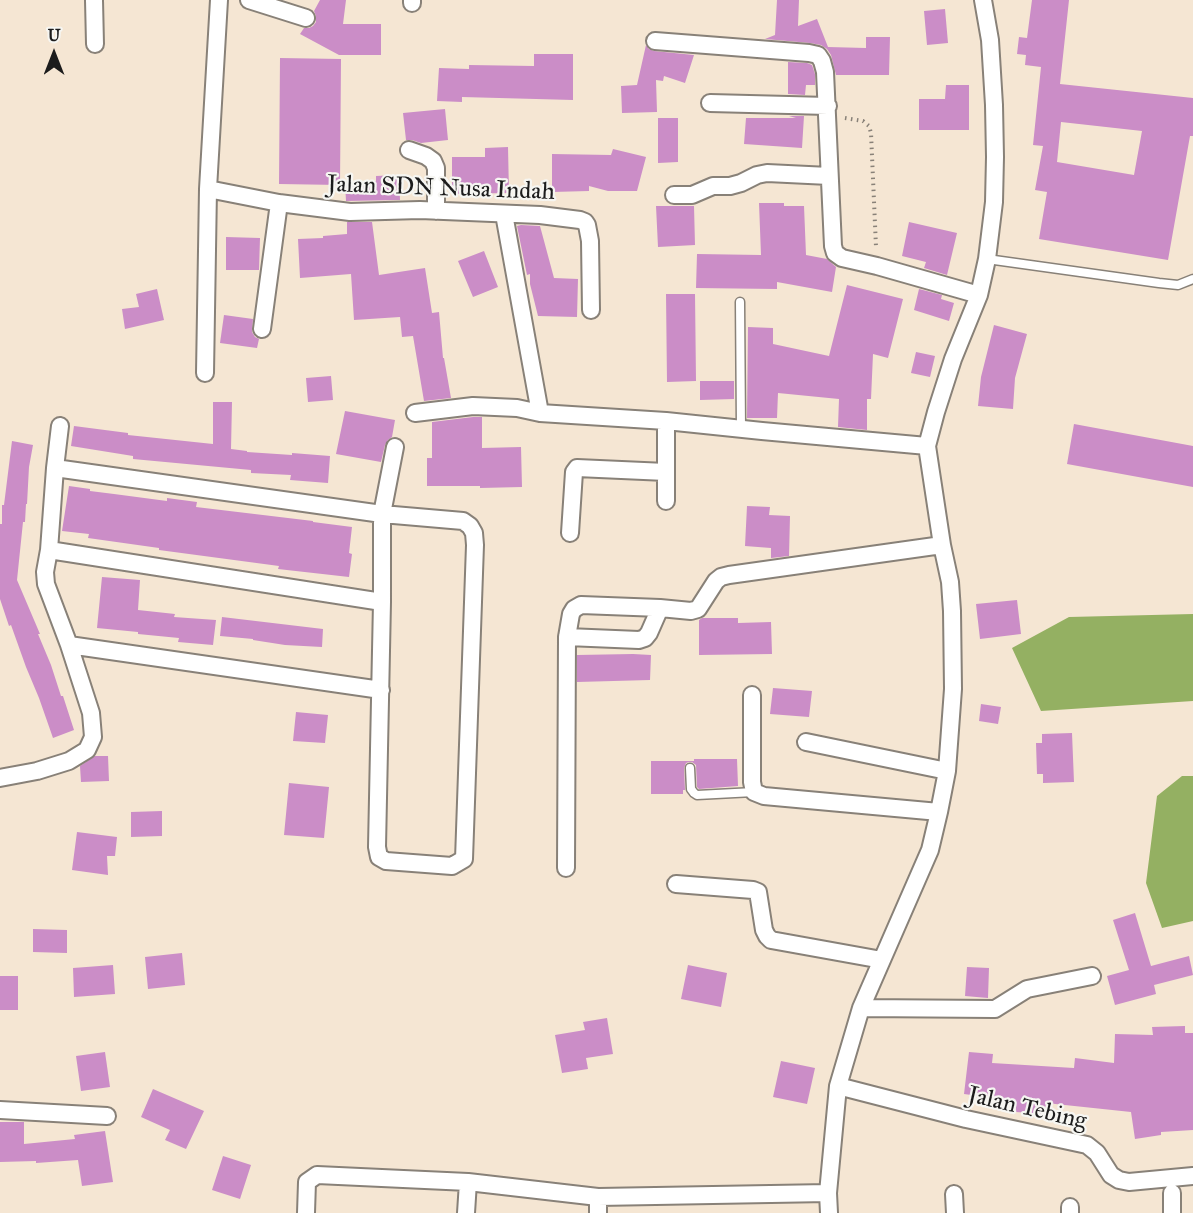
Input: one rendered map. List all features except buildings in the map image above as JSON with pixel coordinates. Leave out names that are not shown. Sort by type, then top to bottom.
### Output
[{"type":"street","points":[[94,0],[95,44]]},
{"type":"street","points":[[205,373],[208,189],[219,0]]},
{"type":"street","points":[[249,0],[306,18]]},
{"type":"street","points":[[829,1213],[828,1193],[838,1086],[861,1008],[930,850],[947,771],[953,689],[950,582],[927,446],[953,359],[979,295],[987,259],[994,202],[995,157],[990,40],[983,0]]},
{"type":"street","points":[[655,41],[809,53],[818,56],[822,60],[825,72],[832,246],[835,253],[842,258],[979,295]]},
{"type":"street","points":[[710,103],[828,111]]},
{"type":"street","points":[[409,150],[433,161],[436,168],[436,211]]},
{"type":"street","points":[[674,195],[692,195],[713,186],[730,186],[767,173],[829,176]]},
{"type":"street","name":"Jalan SDN Nusa Indah","points":[[208,189],[279,203],[350,212],[436,211],[575,218],[587,225],[590,241],[591,310]]},
{"type":"street","points":[[262,329],[279,203]]},
{"type":"street","points":[[504,214],[540,412]]},
{"type":"street","points":[[415,413],[473,406],[517,408],[540,412],[666,421],[927,446]]},
{"type":"street","points":[[666,421],[666,501]]},
{"type":"street","points":[[0,778],[37,771],[69,761],[87,750],[93,736],[92,720],[69,645],[46,584],[45,572],[60,426]]},
{"type":"street","points":[[55,468],[382,514],[463,521],[470,526],[474,533],[475,545],[464,859],[452,866],[386,861],[379,858],[377,847],[382,514],[395,447]]},
{"type":"street","points":[[570,533],[574,472],[577,468],[666,472]]},
{"type":"street","points":[[566,868],[567,637],[574,609],[581,605],[691,611],[698,609],[716,581],[729,574],[942,545]]},
{"type":"street","points":[[49,550],[382,602]]},
{"type":"street","points":[[567,637],[639,640],[645,638],[649,633],[660,608]]},
{"type":"street","points":[[69,645],[381,690]]},
{"type":"street","points":[[752,695],[754,792],[764,796],[939,812]]},
{"type":"street","points":[[806,742],[947,771]]},
{"type":"street","points":[[676,884],[753,890],[758,892],[764,930],[771,940],[882,960]]},
{"type":"street","points":[[861,1008],[995,1009],[1027,989],[1092,976]]},
{"type":"street","name":"Jalan Tebing","points":[[838,1086],[966,1119],[1087,1146],[1097,1153],[1111,1175],[1119,1180],[1129,1182],[1193,1176]]},
{"type":"street","points":[[0,1110],[107,1116]]},
{"type":"street","points":[[306,1213],[307,1182],[317,1175],[468,1182],[598,1205],[828,1193]]},
{"type":"street","points":[[466,1213],[468,1182]]},
{"type":"street","points":[[1172,1193],[1172,1213]]},
{"type":"street","points":[[954,1194],[955,1213]]},
{"type":"lane","points":[[987,259],[1178,285],[1193,279]]},
{"type":"lane","points":[[740,302],[741,429]]},
{"type":"lane","points":[[690,768],[691,789],[697,795],[754,792]]},
{"type":"path","points":[[828,111],[863,121],[869,126],[877,266]]},
{"type":"green space","points":[[1193,614],[1193,701],[1041,711],[1012,648],[1069,617]]},
{"type":"green space","points":[[1182,776],[1193,776],[1193,921],[1162,928],[1146,883],[1157,796]]}]
